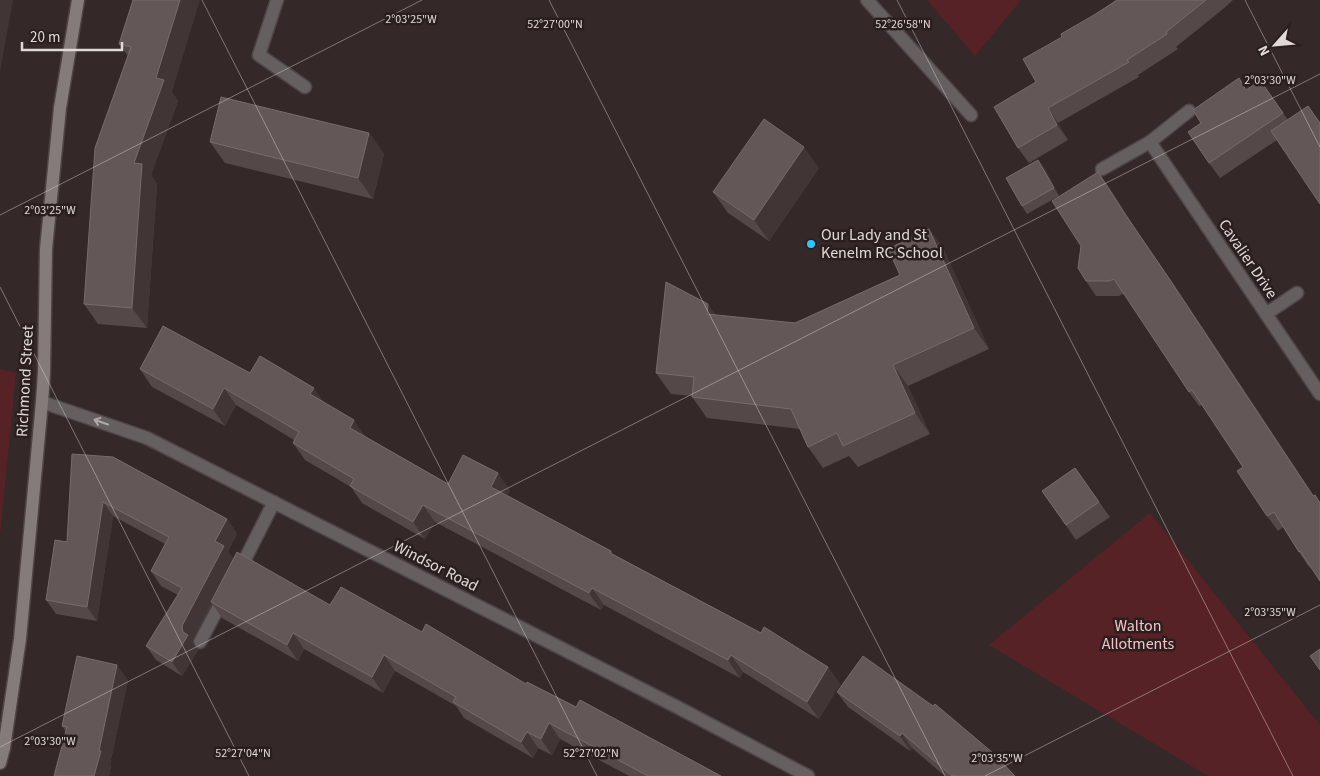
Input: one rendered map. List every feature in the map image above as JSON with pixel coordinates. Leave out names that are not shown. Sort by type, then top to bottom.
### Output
[{"type":"street","name":"Richmond Street","points":[[0,763],[4,748],[20,639],[44,373],[46,249],[60,108],[78,0]]},
{"type":"street","points":[[277,0],[259,55],[305,88]]},
{"type":"street","points":[[867,0],[971,115]]},
{"type":"street","points":[[1102,170],[1150,142],[1189,111]]},
{"type":"street","name":"Cavalier Drive","points":[[1150,142],[1320,394]]},
{"type":"street","points":[[1266,314],[1297,293]]},
{"type":"street","name":"Windsor Road","points":[[42,402],[147,438],[660,698],[808,776]]},
{"type":"street","points":[[200,642],[274,502]]},
{"type":"green space","points":[[927,0],[1021,0],[975,56]]},
{"type":"green space","points":[[0,369],[16,373],[0,536]]},
{"type":"green space","name":"Walton Allotments","points":[[1150,513],[1320,725],[1320,776],[1208,776],[989,645]]},
{"type":"building","points":[[133,0],[180,0],[156,78],[164,80],[134,163],[142,164],[132,308],[84,304],[95,148],[131,47],[119,44]]},
{"type":"building","points":[[1117,0],[1206,0],[1166,32],[1167,34],[1127,60],[1129,62],[1048,108],[1057,125],[1018,148],[994,107],[1036,82],[1023,59],[1062,37],[1061,34]]},
{"type":"building","points":[[1239,78],[1246,90],[1260,80],[1283,113],[1209,163],[1188,132],[1201,123],[1193,110]]},
{"type":"building","points":[[221,97],[369,133],[358,178],[210,142]]},
{"type":"building","points":[[1308,106],[1320,123],[1320,204],[1271,131]]},
{"type":"building","points":[[764,119],[804,147],[754,220],[713,192]]},
{"type":"building","points":[[1038,160],[1054,188],[1022,206],[1006,178]]},
{"type":"building","points":[[1098,172],[1313,496],[1315,495],[1320,503],[1320,581],[1274,512],[1267,516],[1237,471],[1243,467],[1192,390],[1189,392],[1114,279],[1109,281],[1086,281],[1078,268],[1081,246],[1052,201]]},
{"type":"building","points":[[929,229],[974,328],[893,365],[915,413],[843,446],[837,433],[808,447],[791,409],[692,397],[694,377],[656,373],[666,282],[708,304],[707,314],[795,323],[900,275],[888,249]]},
{"type":"building","points":[[163,326],[250,373],[260,356],[314,388],[310,394],[354,420],[350,428],[448,484],[463,455],[498,473],[491,487],[761,633],[764,627],[828,667],[807,702],[731,655],[728,660],[592,588],[589,593],[423,505],[413,522],[350,486],[354,479],[293,443],[299,432],[224,388],[213,409],[140,369]]},
{"type":"building","points":[[72,454],[113,457],[227,519],[215,541],[224,546],[183,624],[183,632],[188,635],[172,662],[146,646],[182,588],[151,571],[169,537],[103,502],[87,607],[46,600],[55,540],[67,542]]},
{"type":"building","points":[[1075,468],[1099,502],[1066,525],[1042,491]]},
{"type":"building","points":[[237,552],[330,605],[341,587],[422,632],[426,624],[526,684],[527,682],[576,707],[580,700],[721,776],[648,776],[549,723],[541,739],[527,732],[521,742],[453,702],[456,697],[384,655],[372,677],[293,633],[287,645],[211,602]]},
{"type":"building","points":[[1320,649],[1320,670],[1310,656]]},
{"type":"building","points":[[77,656],[117,665],[99,751],[101,751],[94,776],[54,776],[67,727],[62,726]]},
{"type":"building","points":[[863,656],[933,706],[935,704],[993,753],[1015,776],[952,776],[902,733],[900,736],[837,692]]},
{"type":"place","name":"Our Lady and St Kenelm RC School","points":[[811,244]]}]
